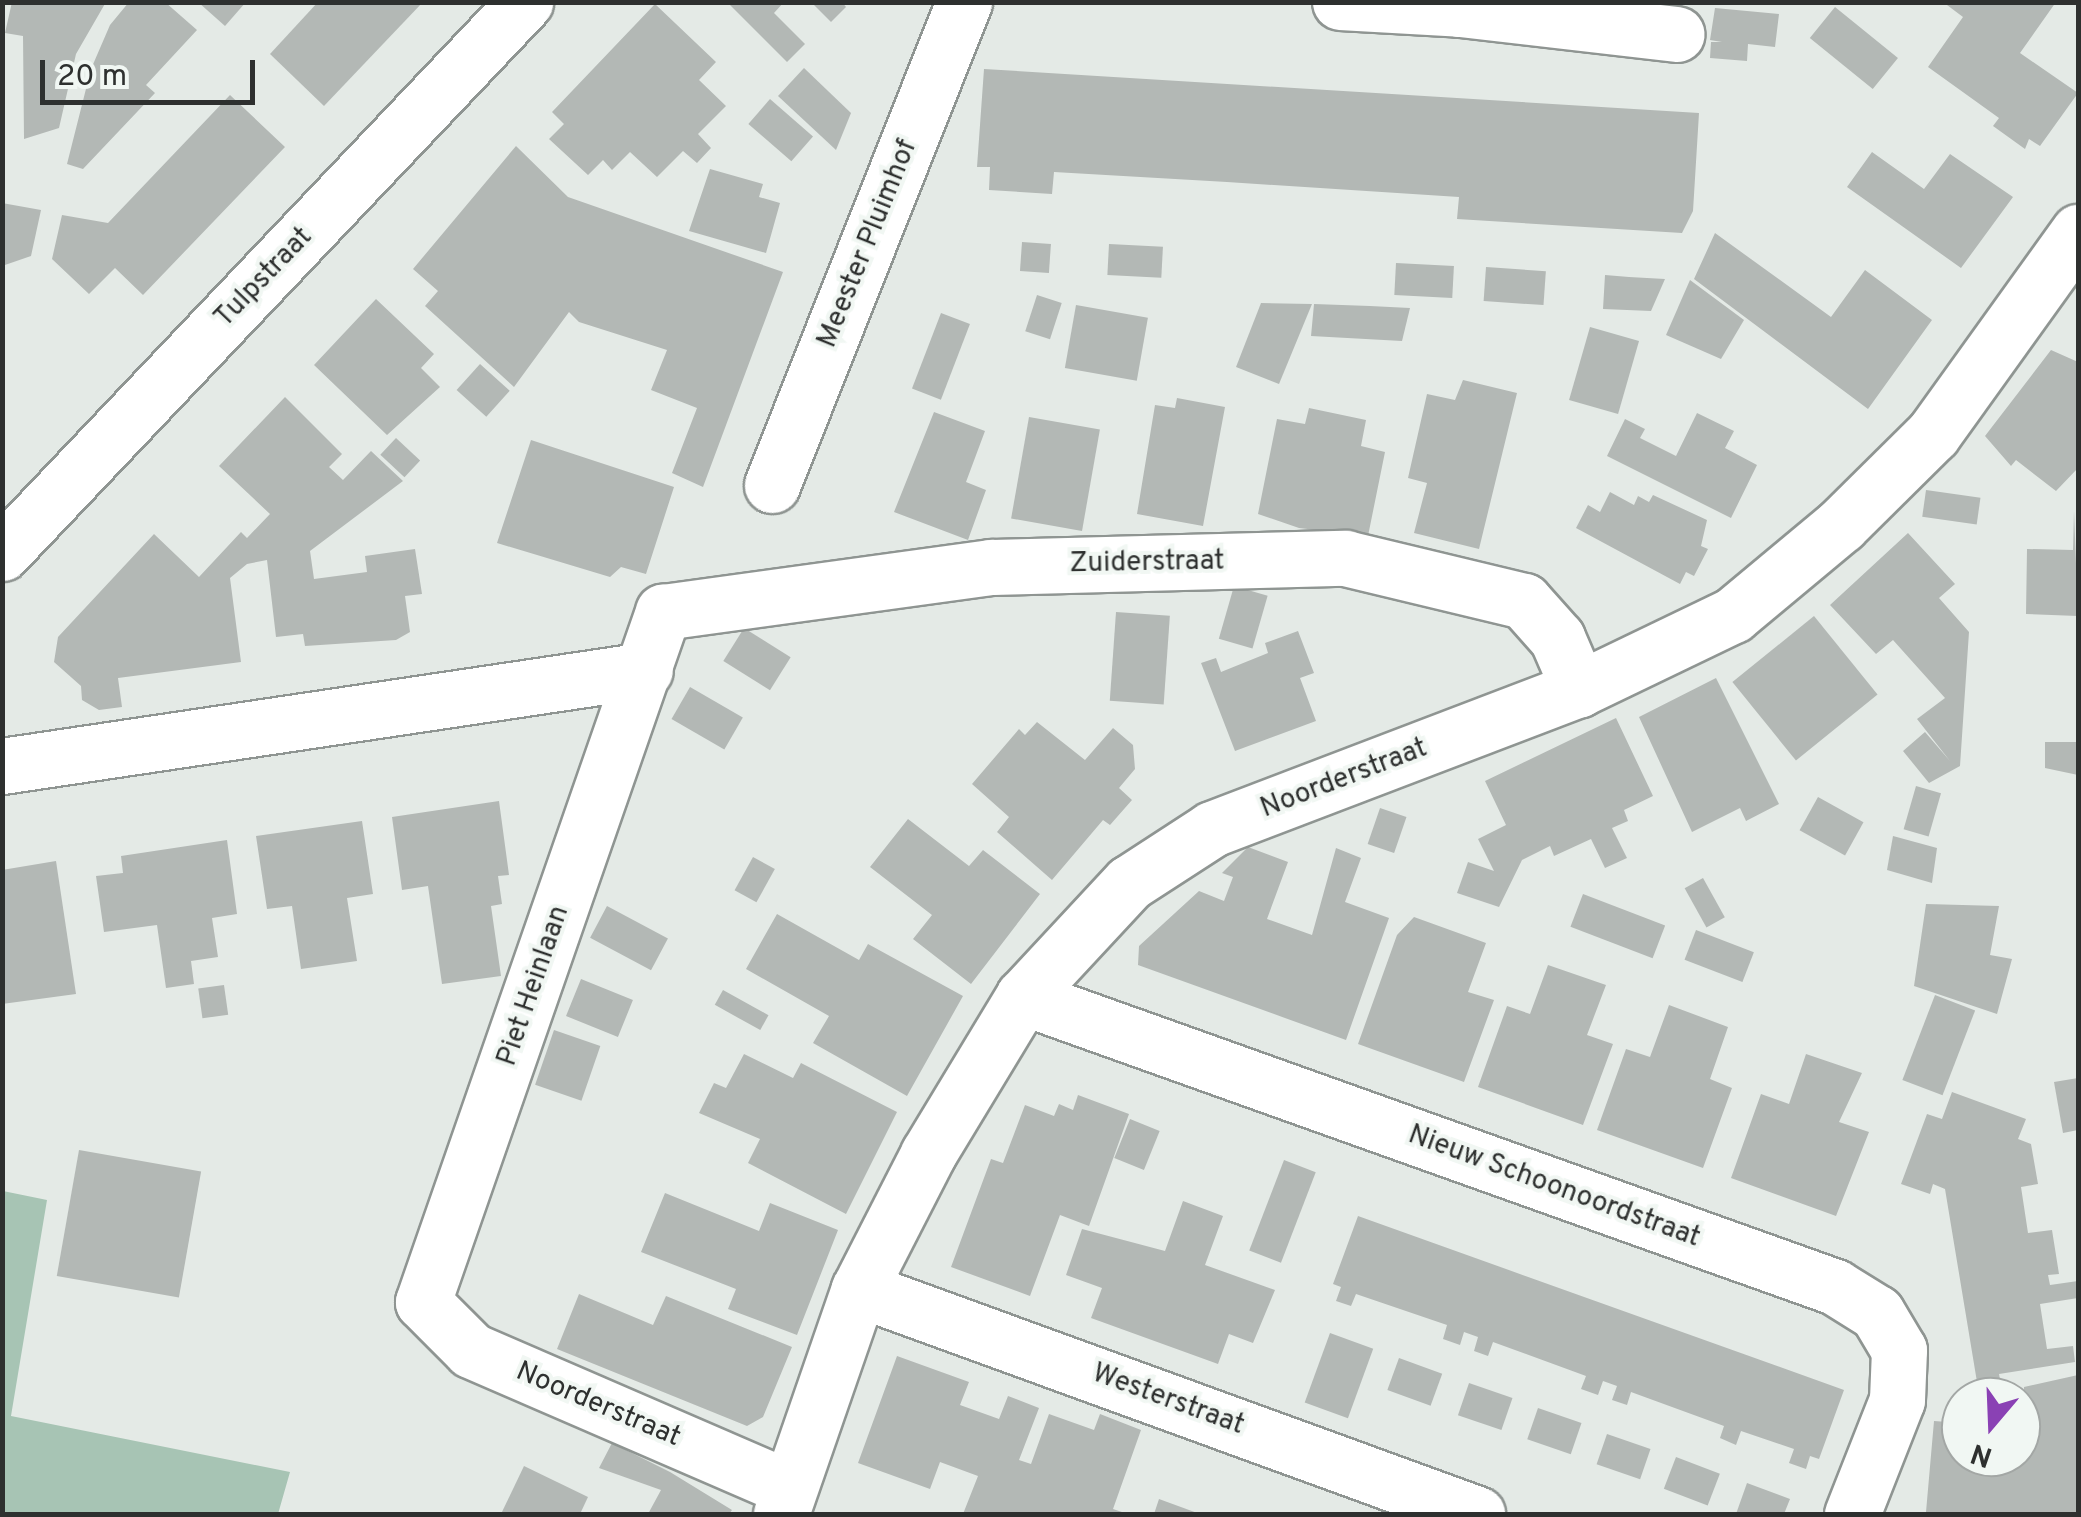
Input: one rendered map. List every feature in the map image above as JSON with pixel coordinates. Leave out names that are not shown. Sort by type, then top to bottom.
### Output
[{"type":"street","name":"Tulpstraat","points":[[2,553],[525,2]]},
{"type":"street","name":"Meester Pluimhof","points":[[772,485],[964,2]]},
{"type":"street","points":[[1340,2],[1460,6],[1676,34]]},
{"type":"street","name":"Noorderstraat","points":[[423,1302],[472,1350],[784,1500],[859,1289],[928,1154],[1023,997],[1129,882],[1212,829],[1579,689],[1733,615],[1841,525],[1933,434],[2078,232]]},
{"type":"street","name":"Zuiderstraat","points":[[663,612],[991,567],[1346,558],[1524,600],[1557,638],[1579,689]]},
{"type":"street","name":"Piet Heinlaan","points":[[423,1302],[663,612]]},
{"type":"street","points":[[2,766],[645,670]]},
{"type":"street","name":"Nieuw Schoonoordstraat","points":[[1023,997],[1835,1287],[1876,1313],[1899,1350],[1897,1400],[1852,1514]]},
{"type":"street","name":"Westerstraat","points":[[859,1289],[1477,1514]]},
{"type":"green space","points":[[3,1191],[47,1200],[11,1416],[290,1472],[278,1514],[3,1514]]},
{"type":"building","points":[[12,2],[106,2],[76,54],[59,128],[24,139],[23,36],[5,33]]},
{"type":"building","points":[[129,2],[165,2],[197,30],[146,85],[155,93],[83,169],[67,164],[91,69],[110,25]]},
{"type":"building","points":[[198,2],[246,2],[225,26]]},
{"type":"building","points":[[318,2],[423,2],[324,106],[270,54]]},
{"type":"building","points":[[727,2],[784,2],[774,13],[805,44],[787,62]]},
{"type":"building","points":[[811,2],[842,2],[846,7],[831,22]]},
{"type":"building","points":[[1943,2],[2056,2],[2020,53],[2078,93],[2040,146],[2029,139],[2025,149],[1993,126],[1999,118],[1928,67],[1963,17]]},
{"type":"building","points":[[655,4],[716,62],[699,80],[726,106],[698,134],[711,148],[697,163],[683,151],[657,177],[630,152],[612,170],[603,160],[588,175],[549,139],[564,124],[552,112]]},
{"type":"building","points":[[1835,7],[1898,58],[1873,89],[1810,38]]},
{"type":"building","points":[[1715,8],[1779,14],[1775,47],[1748,44],[1747,61],[1710,58],[1711,42],[1722,42],[1710,40]]},
{"type":"building","points":[[804,68],[851,113],[836,150],[778,96]]},
{"type":"building","points":[[984,69],[1699,113],[1693,211],[1682,233],[1457,219],[1459,197],[1227,182],[1054,172],[1052,194],[989,190],[990,167],[977,167]]},
{"type":"building","points":[[230,95],[285,147],[143,295],[115,268],[89,294],[52,259],[62,215],[108,223]]},
{"type":"building","points":[[770,99],[813,136],[791,161],[748,124]]},
{"type":"building","points":[[516,146],[568,197],[783,272],[703,487],[672,473],[697,408],[651,390],[667,350],[579,322],[569,312],[514,387],[425,306],[438,291],[413,269]]},
{"type":"building","points":[[1872,152],[1924,189],[1950,154],[2013,197],[1961,268],[1847,187]]},
{"type":"building","points":[[710,169],[763,184],[759,197],[780,203],[766,253],[689,231]]},
{"type":"building","points":[[2,203],[41,210],[31,256],[2,266]]},
{"type":"building","points":[[1715,233],[1831,317],[1865,270],[1932,320],[1868,409],[1694,279]]},
{"type":"building","points":[[1022,242],[1051,244],[1049,273],[1020,271]]},
{"type":"building","points":[[1109,244],[1163,247],[1161,278],[1107,275]]},
{"type":"building","points":[[1396,263],[1454,266],[1452,298],[1394,295]]},
{"type":"building","points":[[1486,267],[1546,271],[1543,305],[1484,301]]},
{"type":"building","points":[[1605,275],[1665,279],[1651,311],[1603,309]]},
{"type":"building","points":[[1690,280],[1744,320],[1721,359],[1666,335]]},
{"type":"building","points":[[1037,295],[1062,303],[1050,339],[1025,331]]},
{"type":"building","points":[[376,299],[434,354],[421,368],[440,387],[387,435],[314,365]]},
{"type":"building","points":[[1261,303],[1312,304],[1279,384],[1236,367]]},
{"type":"building","points":[[1314,304],[1410,308],[1402,341],[1311,336]]},
{"type":"building","points":[[1076,305],[1148,318],[1137,381],[1065,368]]},
{"type":"building","points":[[941,313],[970,324],[941,400],[912,389]]},
{"type":"building","points":[[1590,327],[1639,341],[1618,414],[1569,400]]},
{"type":"building","points":[[2051,350],[2078,362],[2078,468],[2056,491],[2016,460],[2011,466],[1985,436]]},
{"type":"building","points":[[480,364],[510,391],[486,417],[457,390]]},
{"type":"building","points":[[1463,380],[1517,393],[1479,549],[1414,533],[1427,483],[1408,478],[1427,394],[1455,400]]},
{"type":"building","points":[[285,397],[342,454],[329,467],[343,480],[371,451],[403,481],[310,551],[314,579],[367,572],[365,556],[415,549],[422,594],[405,596],[410,632],[396,640],[305,646],[303,634],[276,637],[267,560],[247,564],[230,578],[241,662],[118,678],[122,707],[99,710],[82,700],[81,686],[54,662],[58,637],[154,534],[199,577],[241,532],[247,538],[270,514],[219,466]]},
{"type":"building","points":[[1177,398],[1225,407],[1203,526],[1137,514],[1155,405],[1175,408]]},
{"type":"building","points":[[1309,408],[1366,420],[1361,446],[1385,452],[1368,536],[1299,528],[1258,514],[1277,419],[1305,424]]},
{"type":"building","points":[[934,412],[985,431],[966,482],[986,490],[968,540],[894,512]]},
{"type":"building","points":[[1697,413],[1734,431],[1725,448],[1757,465],[1731,518],[1607,456],[1625,419],[1645,429],[1640,438],[1676,456]]},
{"type":"building","points":[[1029,417],[1100,430],[1082,531],[1011,518]]},
{"type":"building","points":[[396,438],[420,461],[404,477],[380,455]]},
{"type":"building","points":[[531,440],[674,487],[646,574],[621,567],[610,577],[497,543]]},
{"type":"building","points":[[1926,490],[1980,498],[1977,524],[1922,517]]},
{"type":"building","points":[[1610,492],[1634,505],[1638,496],[1649,502],[1653,495],[1707,520],[1701,546],[1708,549],[1694,576],[1686,572],[1680,584],[1576,528],[1588,505],[1600,512]]},
{"type":"building","points":[[2074,511],[2078,616],[2026,614],[2027,549],[2073,550]]},
{"type":"building","points":[[1908,533],[1955,584],[1939,598],[1969,632],[1960,766],[1929,783],[1903,751],[1925,732],[1950,761],[1917,719],[1945,698],[1893,640],[1876,654],[1830,605]]},
{"type":"building","points":[[1234,586],[1268,596],[1252,649],[1219,639]]},
{"type":"building","points":[[1116,612],[1170,616],[1164,705],[1110,701]]},
{"type":"building","points":[[1814,616],[1878,694],[1796,761],[1732,682]]},
{"type":"building","points":[[744,628],[791,657],[770,690],[723,661]]},
{"type":"building","points":[[1298,631],[1314,673],[1300,678],[1316,721],[1235,751],[1201,663],[1216,658],[1221,672],[1268,653],[1265,643]]},
{"type":"building","points":[[1716,678],[1779,804],[1746,821],[1740,808],[1692,832],[1639,717]]},
{"type":"building","points":[[690,687],[743,718],[724,750],[672,719]]},
{"type":"building","points":[[1616,718],[1653,796],[1624,810],[1628,821],[1612,828],[1627,858],[1605,868],[1591,839],[1554,856],[1550,846],[1522,860],[1499,907],[1457,893],[1468,862],[1494,871],[1478,839],[1506,825],[1485,781]]},
{"type":"building","points":[[1037,722],[1085,760],[1113,728],[1133,745],[1135,769],[1119,788],[1132,800],[1110,825],[1103,820],[1052,880],[997,832],[1009,817],[972,784],[1019,729],[1025,735]]},
{"type":"building","points":[[2045,742],[2078,742],[2078,775],[2045,768]]},
{"type":"building","points":[[1916,786],[1941,793],[1929,836],[1904,829]]},
{"type":"building","points":[[1818,797],[1863,822],[1845,855],[1800,830]]},
{"type":"building","points":[[499,801],[509,875],[498,876],[502,904],[491,906],[501,976],[442,984],[428,886],[402,890],[392,817]]},
{"type":"building","points":[[1380,808],[1406,817],[1394,853],[1368,844]]},
{"type":"building","points":[[908,819],[969,866],[983,850],[1040,894],[971,984],[913,939],[932,915],[870,867]]},
{"type":"building","points":[[362,821],[373,894],[347,898],[357,961],[301,969],[292,906],[267,909],[256,836]]},
{"type":"building","points":[[1893,836],[1937,848],[1932,883],[1887,870]]},
{"type":"building","points":[[227,840],[237,914],[212,918],[218,957],[191,961],[194,984],[166,988],[157,925],[104,932],[96,876],[123,873],[121,856]]},
{"type":"building","points":[[1248,847],[1288,862],[1267,919],[1312,935],[1336,848],[1361,858],[1345,902],[1389,918],[1346,1040],[1138,965],[1139,946],[1199,891],[1224,901],[1233,877],[1222,873]]},
{"type":"building","points":[[753,857],[775,869],[756,902],[735,890]]},
{"type":"building","points":[[56,861],[76,994],[2,1004],[2,870]]},
{"type":"building","points":[[1703,878],[1725,917],[1706,928],[1685,888]]},
{"type":"building","points":[[1583,894],[1665,926],[1653,958],[1570,927]]},
{"type":"building","points":[[1926,904],[1999,906],[1990,955],[2012,959],[1997,1014],[1914,986]]},
{"type":"building","points":[[607,906],[668,938],[651,970],[590,938]]},
{"type":"building","points":[[777,914],[859,960],[868,944],[963,996],[907,1096],[813,1043],[829,1016],[746,969]]},
{"type":"building","points":[[1414,917],[1486,943],[1468,992],[1494,1000],[1464,1082],[1358,1044],[1397,935]]},
{"type":"building","points":[[1696,930],[1754,952],[1742,982],[1685,960]]},
{"type":"building","points":[[1548,965],[1606,985],[1587,1035],[1613,1044],[1583,1125],[1478,1087],[1507,1006],[1530,1014]]},
{"type":"building","points":[[581,979],[633,1000],[618,1037],[566,1016]]},
{"type":"building","points":[[224,985],[228,1015],[202,1018],[198,989]]},
{"type":"building","points":[[723,990],[768,1015],[760,1030],[715,1005]]},
{"type":"building","points":[[1935,995],[1975,1010],[1943,1095],[1902,1080]]},
{"type":"building","points":[[1669,1005],[1728,1027],[1710,1079],[1732,1088],[1703,1168],[1597,1130],[1626,1049],[1650,1057]]},
{"type":"building","points":[[554,1030],[600,1046],[581,1101],[535,1085]]},
{"type":"building","points":[[744,1054],[793,1078],[801,1063],[897,1112],[846,1214],[748,1163],[760,1139],[699,1113],[714,1083],[726,1088]]},
{"type":"building","points":[[1806,1054],[1862,1073],[1839,1122],[1869,1132],[1836,1216],[1731,1178],[1761,1094],[1789,1104]]},
{"type":"building","points":[[2078,1078],[2078,1130],[2063,1133],[2054,1082]]},
{"type":"building","points":[[1952,1092],[2026,1119],[2018,1139],[2031,1144],[2038,1184],[2021,1187],[2028,1233],[2052,1230],[2059,1274],[2048,1275],[2050,1285],[2078,1281],[2078,1298],[2040,1304],[2047,1349],[2073,1346],[2075,1362],[1999,1374],[2000,1377],[1976,1377],[1945,1189],[1933,1184],[1930,1194],[1901,1184],[1927,1114],[1942,1119]]},
{"type":"building","points":[[1078,1095],[1129,1114],[1089,1226],[1060,1215],[1030,1296],[951,1267],[991,1159],[1003,1163],[1025,1105],[1054,1116],[1059,1104],[1073,1110]]},
{"type":"building","points":[[1130,1119],[1160,1131],[1144,1170],[1114,1158]]},
{"type":"building","points":[[79,1150],[201,1172],[179,1298],[57,1276]]},
{"type":"building","points":[[1284,1160],[1316,1172],[1281,1263],[1249,1251]]},
{"type":"building","points":[[665,1193],[759,1231],[770,1203],[838,1230],[797,1335],[728,1309],[736,1289],[641,1252]]},
{"type":"building","points":[[1183,1201],[1223,1216],[1205,1265],[1275,1290],[1253,1343],[1229,1334],[1218,1364],[1091,1318],[1102,1288],[1066,1275],[1082,1229],[1165,1251]]},
{"type":"building","points":[[1358,1216],[1844,1390],[1819,1459],[1810,1456],[1806,1469],[1789,1463],[1794,1449],[1741,1431],[1736,1445],[1720,1438],[1724,1426],[1631,1392],[1627,1405],[1612,1400],[1617,1386],[1603,1381],[1598,1395],[1581,1389],[1586,1376],[1493,1342],[1488,1356],[1474,1351],[1478,1337],[1464,1332],[1460,1345],[1443,1339],[1447,1325],[1356,1294],[1351,1306],[1336,1301],[1341,1287],[1333,1284]]},
{"type":"building","points":[[579,1294],[653,1325],[666,1296],[792,1347],[763,1417],[747,1426],[557,1349]]},
{"type":"building","points":[[1330,1333],[1373,1349],[1348,1418],[1305,1403]]},
{"type":"building","points":[[897,1356],[969,1382],[960,1405],[999,1419],[1008,1396],[1039,1408],[1019,1460],[1031,1464],[1049,1414],[1094,1430],[1100,1414],[1141,1430],[1113,1509],[1128,1514],[963,1514],[978,1476],[940,1462],[930,1489],[858,1463]]},
{"type":"building","points":[[1399,1358],[1442,1374],[1431,1406],[1387,1390]]},
{"type":"building","points":[[2078,1375],[2078,1514],[1926,1512],[1934,1421],[1941,1422],[1941,1477],[2041,1477],[2041,1383]]},
{"type":"building","points":[[1469,1383],[1512,1398],[1501,1430],[1458,1415]]},
{"type":"building","points":[[1538,1408],[1581,1423],[1571,1454],[1527,1439]]},
{"type":"building","points":[[1607,1434],[1650,1449],[1640,1479],[1597,1464]]},
{"type":"building","points":[[612,1443],[732,1510],[729,1514],[648,1514],[661,1490],[599,1468]]},
{"type":"building","points":[[1676,1457],[1720,1474],[1708,1506],[1664,1489]]},
{"type":"building","points":[[524,1466],[588,1497],[580,1514],[501,1514]]},
{"type":"building","points":[[1747,1483],[1790,1499],[1784,1514],[1736,1514]]},
{"type":"building","points":[[1159,1499],[1200,1514],[1154,1514]]}]
